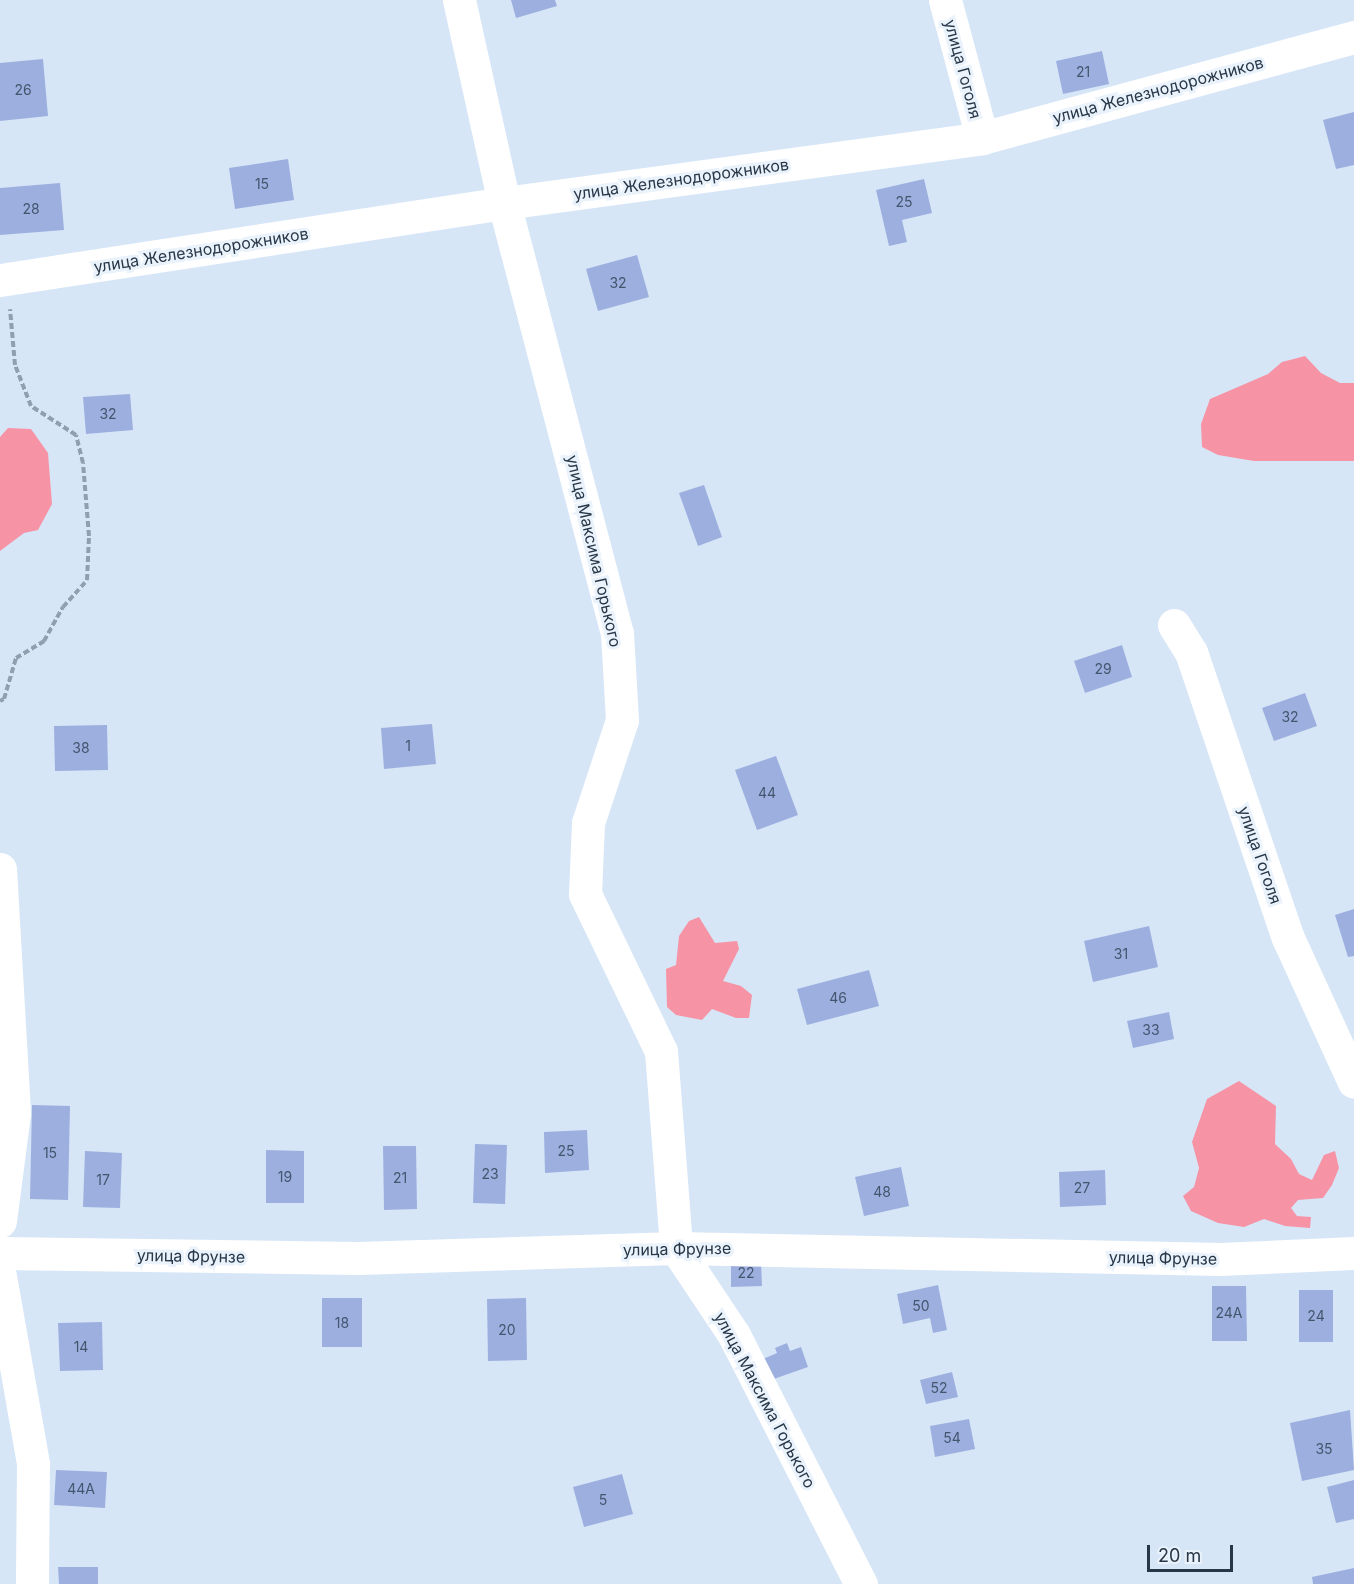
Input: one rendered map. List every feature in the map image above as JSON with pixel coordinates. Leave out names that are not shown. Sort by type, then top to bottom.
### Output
[{"type":"street","name":"улица Максима Горького","points":[[459,0],[504,204],[617,633],[622,720],[588,822],[585,894],[661,1051],[676,1248],[734,1335],[861,1584]]},
{"type":"street","name":"улица Гоголя","points":[[945,0],[982,138]]},
{"type":"street","name":"улица Железнодорожников","points":[[3,279],[504,204],[982,138],[1354,37]]},
{"type":"street","name":"улица Гоголя","points":[[1174,625],[1191,652],[1288,938],[1354,1082]]},
{"type":"street","points":[[0,869],[14,1113],[0,1221]]},
{"type":"street","name":"улица Фрунзе","points":[[0,1253],[358,1258],[676,1248],[1221,1259],[1354,1253]]},
{"type":"street","points":[[0,1276],[33,1464],[32,1584]]},
{"type":"path","points":[[0,700],[4,699],[16,658],[44,641],[63,607],[87,580],[89,536],[83,463],[76,435],[31,406],[15,365],[3,279]]},
{"type":"shaded area","points":[[1305,356],[1321,373],[1340,383],[1354,383],[1354,461],[1254,461],[1218,455],[1202,447],[1201,424],[1210,399],[1268,374],[1282,362]]},
{"type":"shaded area","points":[[8,428],[31,429],[48,453],[52,504],[38,530],[24,533],[0,551],[0,437]]},
{"type":"shaded area","points":[[699,917],[715,943],[737,941],[739,949],[723,981],[741,986],[752,995],[749,1018],[736,1018],[712,1009],[702,1020],[676,1015],[667,1007],[666,969],[676,965],[679,936],[689,921]]},
{"type":"shaded area","points":[[1239,1081],[1276,1106],[1275,1144],[1291,1159],[1299,1174],[1312,1180],[1324,1155],[1335,1151],[1339,1168],[1332,1185],[1323,1198],[1298,1200],[1291,1208],[1297,1216],[1311,1217],[1310,1228],[1285,1226],[1264,1219],[1244,1227],[1218,1223],[1191,1211],[1183,1196],[1194,1187],[1199,1168],[1192,1142],[1207,1099]]},
{"type":"building","points":[[511,0],[555,0],[557,6],[516,18]]},
{"type":"building","points":[[1102,51],[1109,84],[1063,94],[1056,61]]},
{"type":"building","points":[[43,59],[48,116],[0,121],[0,63]]},
{"type":"building","points":[[1354,112],[1354,165],[1336,169],[1323,120]]},
{"type":"building","points":[[288,159],[294,200],[235,209],[229,168]]},
{"type":"building","points":[[924,179],[932,213],[902,220],[907,242],[889,246],[876,190]]},
{"type":"building","points":[[60,183],[64,230],[0,235],[0,188]]},
{"type":"building","points":[[637,255],[649,297],[598,311],[586,269]]},
{"type":"building","points":[[130,394],[133,430],[86,434],[83,397]]},
{"type":"building","points":[[704,485],[722,537],[698,546],[679,493]]},
{"type":"building","points":[[1122,645],[1132,677],[1085,693],[1074,661]]},
{"type":"building","points":[[1305,693],[1317,726],[1274,741],[1262,708]]},
{"type":"building","points":[[432,724],[436,764],[384,769],[381,728]]},
{"type":"building","points":[[107,725],[108,770],[55,771],[54,726]]},
{"type":"building","points":[[776,756],[798,815],[757,830],[735,770]]},
{"type":"building","points":[[1354,909],[1354,956],[1348,957],[1335,915]]},
{"type":"building","points":[[1149,926],[1158,967],[1093,982],[1084,941]]},
{"type":"building","points":[[869,970],[879,1006],[807,1025],[797,989]]},
{"type":"building","points":[[1169,1012],[1174,1039],[1133,1048],[1127,1021]]},
{"type":"building","points":[[32,1105],[70,1106],[68,1200],[30,1199]]},
{"type":"building","points":[[587,1130],[589,1170],[545,1173],[544,1132]]},
{"type":"building","points":[[475,1144],[507,1145],[505,1204],[473,1203]]},
{"type":"building","points":[[383,1146],[416,1146],[417,1209],[384,1210]]},
{"type":"building","points":[[266,1150],[304,1151],[304,1203],[266,1203]]},
{"type":"building","points":[[85,1151],[122,1153],[120,1208],[83,1207]]},
{"type":"building","points":[[901,1167],[909,1206],[864,1216],[855,1177]]},
{"type":"building","points":[[1105,1170],[1106,1205],[1060,1207],[1059,1172]]},
{"type":"building","points":[[731,1261],[761,1261],[762,1286],[731,1287]]},
{"type":"building","points":[[938,1285],[947,1330],[933,1333],[930,1318],[903,1324],[897,1294]]},
{"type":"building","points":[[1212,1286],[1246,1286],[1247,1341],[1212,1341]]},
{"type":"building","points":[[1299,1290],[1333,1290],[1333,1342],[1299,1342]]},
{"type":"building","points":[[322,1298],[362,1298],[362,1347],[322,1347]]},
{"type":"building","points":[[526,1298],[527,1360],[488,1361],[487,1299]]},
{"type":"building","points":[[102,1322],[103,1370],[60,1371],[58,1323]]},
{"type":"building","points":[[787,1343],[790,1351],[801,1347],[808,1367],[771,1380],[763,1359],[777,1353],[775,1348]]},
{"type":"building","points":[[952,1372],[958,1397],[926,1404],[920,1380]]},
{"type":"building","points":[[1350,1410],[1354,1470],[1302,1481],[1290,1423]]},
{"type":"building","points":[[969,1419],[975,1449],[935,1457],[930,1426]]},
{"type":"building","points":[[56,1470],[107,1472],[105,1508],[54,1505]]},
{"type":"building","points":[[622,1474],[633,1514],[584,1527],[573,1487]]},
{"type":"building","points":[[1354,1480],[1354,1519],[1336,1523],[1327,1487]]},
{"type":"building","points":[[58,1567],[98,1567],[98,1584],[59,1584]]},
{"type":"building","points":[[1354,1568],[1354,1584],[1313,1584],[1312,1577]]}]
